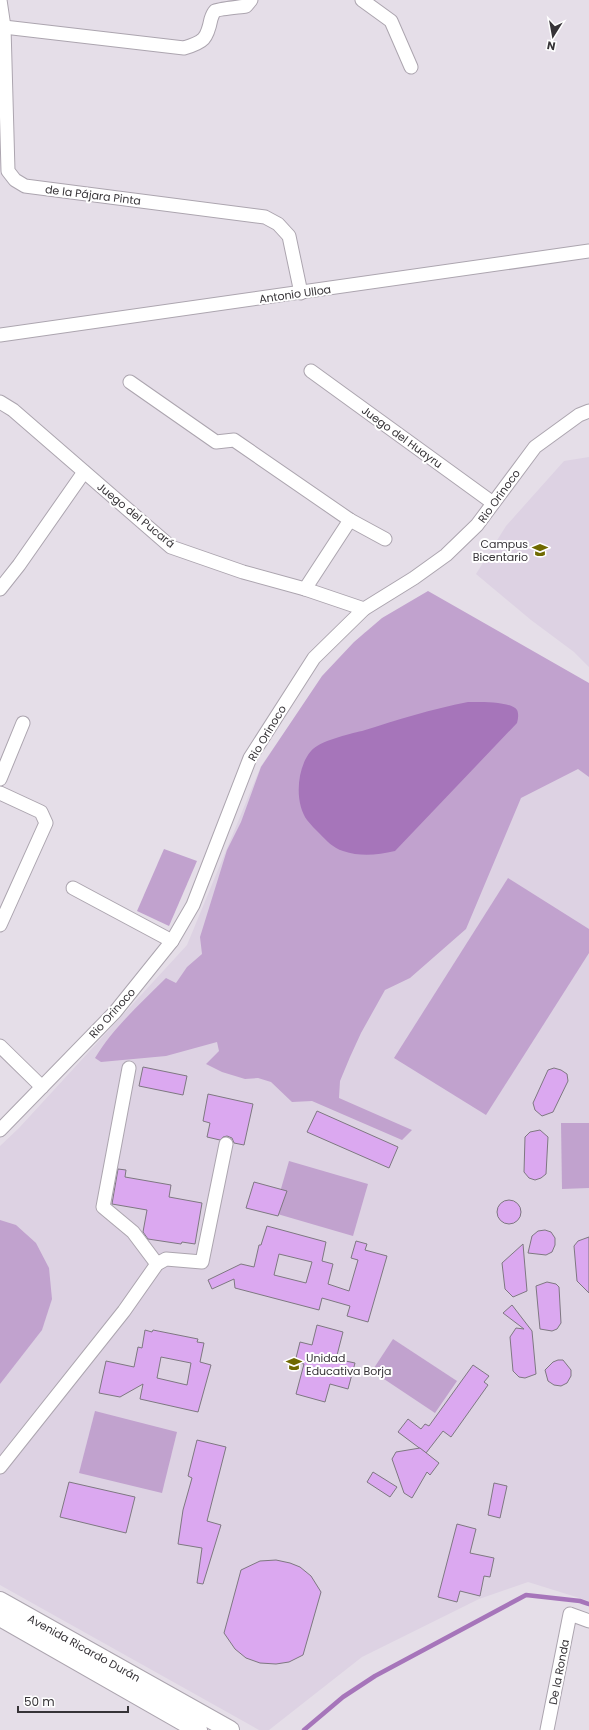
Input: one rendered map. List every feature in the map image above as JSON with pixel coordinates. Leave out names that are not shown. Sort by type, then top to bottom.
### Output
[{"type":"street","name":"de la Pájara Pinta","points":[[0,0],[4,27],[8,171],[14,180],[25,186],[265,217],[278,224],[289,236],[301,293]]},
{"type":"street","points":[[4,27],[184,48],[195,45],[203,40],[209,33],[213,13],[217,10],[246,6],[251,0]]},
{"type":"street","points":[[362,0],[391,21],[411,66]]},
{"type":"street","name":"Antonio Ulloa","points":[[0,336],[589,251]]},
{"type":"street","name":"Juego del Huayru","points":[[311,371],[493,503]]},
{"type":"street","points":[[130,382],[216,442],[234,440],[350,520],[385,539]]},
{"type":"street","name":"Juego del Pucará","points":[[0,402],[13,410],[171,547],[243,572],[305,589],[364,609]]},
{"type":"street","name":"Rio Orinoco","points":[[0,1130],[115,1012],[172,942],[194,905],[250,758],[314,658],[364,609],[414,578],[446,555],[477,525],[535,447],[579,415],[589,411]]},
{"type":"street","points":[[0,588],[20,565],[84,472]]},
{"type":"street","points":[[305,589],[350,520]]},
{"type":"street","points":[[0,779],[23,723]]},
{"type":"street","points":[[0,793],[42,812],[46,823],[0,924]]},
{"type":"street","points":[[73,888],[172,942]]},
{"type":"street","points":[[0,1046],[42,1087]]},
{"type":"street","points":[[129,1068],[103,1207],[133,1232],[157,1264]]},
{"type":"street","points":[[0,1467],[124,1311],[157,1264],[166,1258],[202,1262],[226,1144]]},
{"type":"street","name":"Avenida Ricardo Durán","points":[[0,1601],[230,1730]]},
{"type":"street","name":"De la Ronda","points":[[547,1730],[570,1614],[589,1621]]},
{"type":"street","name":"Avenida Ricardo Durán","points":[[0,1617],[198,1730]]},
{"type":"shaded area","name":"Campus Bicentario","points":[[589,457],[589,667],[574,652],[531,620],[476,574],[506,526],[564,461]]},
{"type":"shaded area","points":[[428,591],[589,683],[589,777],[578,769],[521,798],[466,929],[410,978],[385,990],[361,1033],[340,1081],[339,1098],[412,1130],[402,1140],[312,1101],[292,1102],[271,1082],[258,1078],[245,1079],[222,1072],[206,1064],[219,1051],[217,1042],[166,1056],[101,1062],[95,1058],[110,1036],[137,1006],[166,978],[176,983],[187,967],[202,954],[200,937],[227,850],[241,822],[261,767],[322,676],[354,642],[382,618]]},
{"type":"shaded area","name":"Unidad Educativa Borja","points":[[365,632],[537,684],[589,725],[589,1601],[528,1582],[479,1599],[362,1657],[269,1730],[259,1730],[0,1585],[0,1146],[19,1128],[187,945],[261,766],[324,675]]},
{"type":"shaded area","points":[[468,702],[494,703],[514,707],[518,713],[517,723],[395,851],[369,855],[343,851],[330,844],[307,820],[300,804],[300,775],[306,758],[315,747],[342,736],[428,711]]},
{"type":"shaded area","points":[[164,849],[197,861],[169,926],[137,911]]},
{"type":"shaded area","points":[[508,878],[589,929],[589,953],[486,1115],[394,1058]]},
{"type":"shaded area","points":[[561,1123],[589,1123],[589,1188],[562,1189]]},
{"type":"shaded area","points":[[289,1161],[368,1184],[353,1236],[274,1213]]},
{"type":"shaded area","points":[[0,1220],[16,1225],[36,1243],[49,1268],[52,1299],[42,1330],[0,1384]]},
{"type":"shaded area","points":[[393,1339],[457,1381],[435,1413],[372,1371]]},
{"type":"shaded area","points":[[95,1411],[177,1432],[162,1493],[79,1473]]},
{"type":"building","points":[[143,1067],[187,1076],[183,1095],[139,1086]]},
{"type":"building","points":[[554,1068],[567,1074],[568,1081],[553,1112],[542,1116],[535,1110],[533,1103],[548,1070]]},
{"type":"building","points":[[208,1094],[253,1104],[244,1145],[234,1143],[232,1138],[227,1136],[220,1140],[207,1137],[210,1123],[203,1121]]},
{"type":"building","points":[[317,1111],[398,1147],[389,1168],[307,1132]]},
{"type":"building","points":[[540,1130],[548,1137],[546,1174],[535,1180],[529,1178],[524,1172],[525,1137],[530,1132]]},
{"type":"building","points":[[118,1169],[126,1170],[125,1177],[171,1185],[169,1197],[202,1203],[195,1244],[182,1242],[181,1244],[148,1239],[143,1232],[147,1210],[112,1204]]},
{"type":"building","points":[[254,1182],[287,1191],[278,1216],[246,1208]]},
{"type":"building","points":[[509,1200],[518,1203],[521,1212],[518,1221],[509,1224],[500,1221],[497,1212],[500,1203]]},
{"type":"building","points":[[267,1226],[326,1242],[322,1261],[333,1264],[328,1284],[349,1291],[358,1260],[351,1258],[356,1241],[367,1244],[365,1250],[387,1256],[368,1322],[347,1316],[350,1306],[322,1298],[319,1310],[235,1288],[234,1279],[212,1289],[208,1280],[241,1264],[254,1267],[259,1245],[261,1245]],"holes":[[[279,1254],[312,1262],[306,1283],[274,1275]]]},
{"type":"building","points":[[545,1230],[551,1232],[555,1238],[555,1245],[552,1252],[546,1255],[528,1253],[532,1236],[538,1231]]},
{"type":"building","points":[[589,1237],[589,1293],[577,1281],[574,1246],[578,1241]]},
{"type":"building","points":[[523,1244],[527,1291],[513,1297],[505,1289],[502,1263]]},
{"type":"building","points":[[547,1282],[556,1284],[559,1287],[561,1323],[557,1329],[552,1331],[540,1329],[536,1286]]},
{"type":"building","points":[[512,1305],[532,1331],[536,1374],[525,1378],[519,1377],[513,1371],[510,1337],[516,1328],[524,1329],[503,1313]]},
{"type":"building","points":[[317,1325],[343,1332],[336,1359],[355,1363],[348,1389],[330,1384],[325,1402],[296,1394],[304,1364],[295,1362],[300,1342],[312,1345]]},
{"type":"building","points":[[145,1330],[152,1332],[153,1330],[198,1339],[197,1342],[204,1343],[200,1362],[211,1365],[198,1412],[140,1399],[143,1384],[120,1397],[99,1393],[106,1361],[134,1367],[138,1347],[142,1348]],"holes":[[[161,1357],[191,1363],[187,1385],[157,1378]]]},
{"type":"building","points":[[563,1360],[571,1370],[571,1376],[567,1383],[561,1386],[554,1385],[548,1381],[545,1370],[553,1362]]},
{"type":"building","points":[[473,1365],[489,1376],[484,1382],[488,1385],[451,1437],[443,1431],[426,1453],[398,1432],[408,1419],[421,1429],[425,1424],[429,1426]]},
{"type":"building","points":[[197,1440],[226,1447],[207,1521],[221,1525],[203,1584],[197,1583],[202,1548],[178,1544],[183,1510],[192,1478],[188,1476]]},
{"type":"building","points":[[420,1448],[439,1463],[430,1475],[427,1472],[412,1498],[404,1493],[392,1459],[396,1452]]},
{"type":"building","points":[[373,1472],[397,1487],[390,1497],[367,1482]]},
{"type":"building","points":[[69,1482],[135,1497],[126,1533],[60,1517]]},
{"type":"building","points":[[494,1483],[507,1486],[500,1518],[488,1515]]},
{"type":"building","points":[[457,1524],[476,1529],[470,1553],[494,1558],[490,1577],[484,1576],[480,1596],[460,1591],[457,1602],[438,1597]]},
{"type":"building","points":[[276,1560],[300,1567],[311,1576],[321,1592],[303,1655],[289,1662],[276,1664],[260,1663],[246,1658],[235,1649],[224,1633],[241,1570],[260,1561]]},
{"type":"waterway","points":[[304,1730],[343,1697],[375,1676],[526,1595],[580,1601],[589,1604]]},
{"type":"place","name":"Campus Bicentario","points":[[540,550]]},
{"type":"place","name":"Unidad Educativa Borja","points":[[294,1364]]}]
